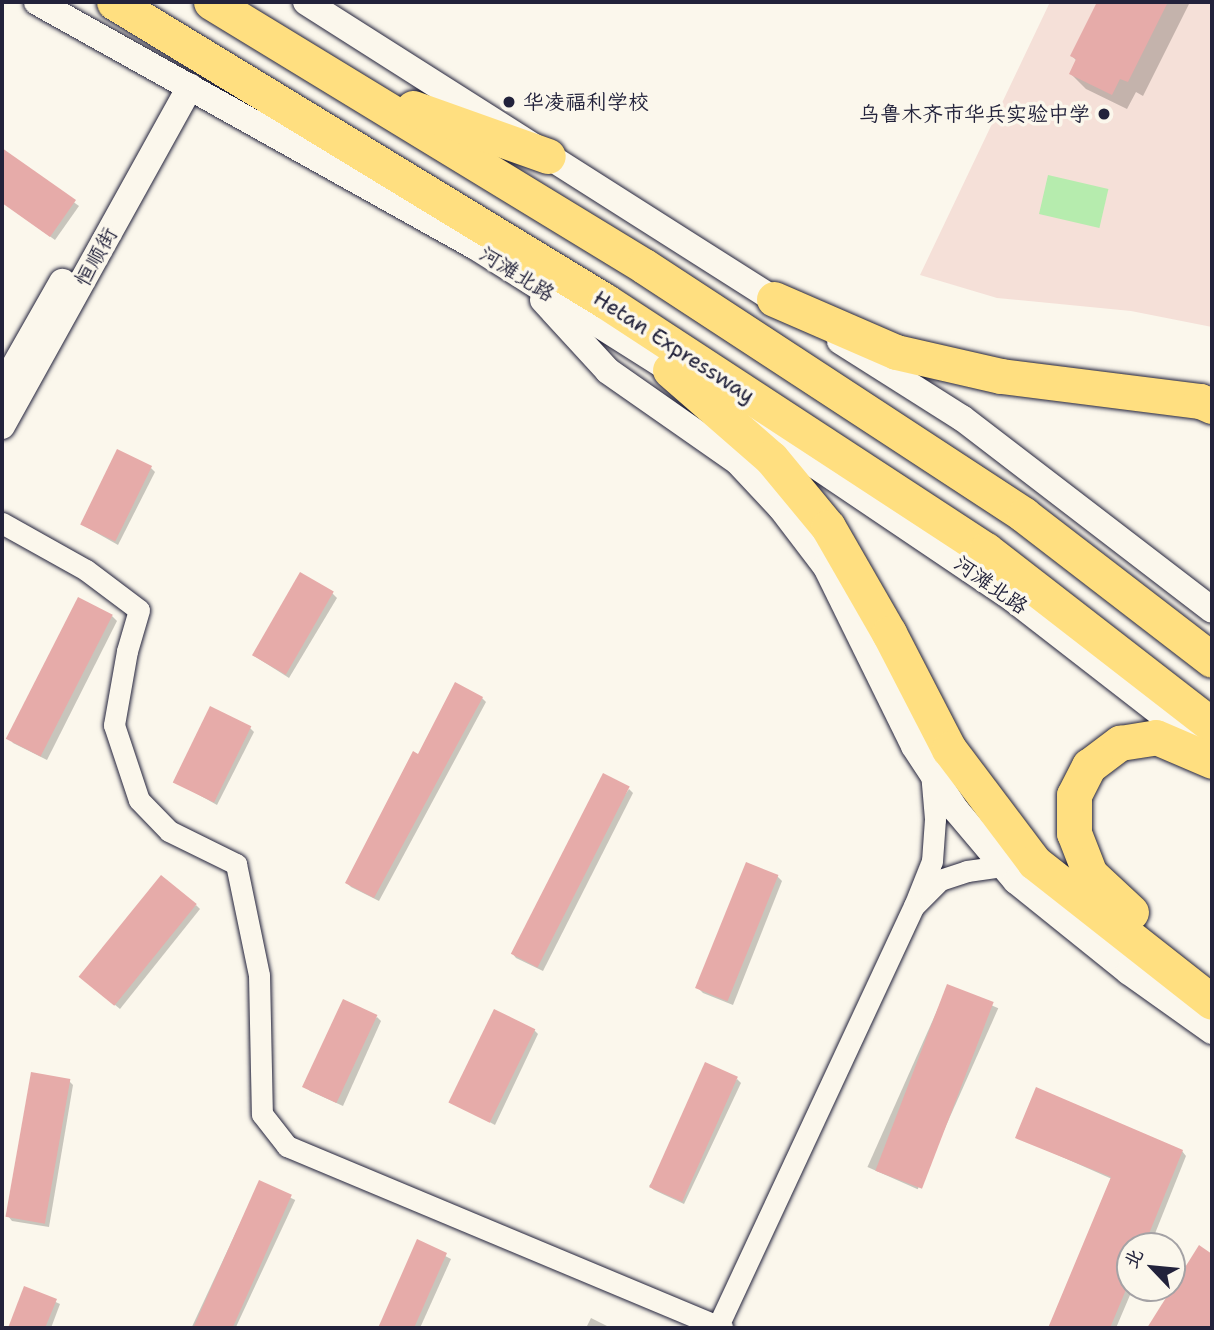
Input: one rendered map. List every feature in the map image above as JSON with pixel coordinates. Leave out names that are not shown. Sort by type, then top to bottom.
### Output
[{"type":"highway","name":"Hetan Expressway","points":[[114,2],[606,301],[986,550],[1212,724]]},
{"type":"highway","points":[[211,2],[644,266],[1024,515],[1212,660]]},
{"type":"highway","points":[[345,83],[548,156]]},
{"type":"highway","points":[[263,92],[476,247]]},
{"type":"highway","points":[[774,299],[896,352],[1002,376],[1200,401],[1212,406]]},
{"type":"highway","points":[[670,370],[771,458],[828,527],[889,633],[949,749],[1034,862],[1194,968]]},
{"type":"highway","points":[[1212,761],[1156,737],[1120,743],[1089,766],[1074,795],[1074,833],[1090,874],[1194,968],[1212,1002]]},
{"type":"street","name":"河滩北路","points":[[37,2],[476,247],[780,439],[1013,599],[1212,754]]},
{"type":"street","points":[[306,2],[962,418],[1212,610]]},
{"type":"street","name":"恒顺街","points":[[2,389],[183,83]]},
{"type":"street","name":"恒顺街","points":[[2,426],[183,83]]},
{"type":"street","points":[[521,276],[608,372],[738,462],[781,508],[825,567],[914,746],[956,810],[1016,881],[1074,930],[1212,1031]]},
{"type":"street","points":[[2,523],[86,570],[139,610],[127,651],[114,725],[139,800],[169,831],[236,864],[259,975],[262,1114],[287,1146],[719,1328],[914,906],[932,860],[935,820],[931,772]]},
{"type":"street","points":[[914,906],[940,880],[967,871],[1004,866]]},
{"type":"shaded area","name":"乌鲁木齐市华兵实验中学","points":[[1050,2],[1212,2],[1212,327],[1131,311],[997,298],[920,275]]},
{"type":"green space","points":[[1048,175],[1108,189],[1099,228],[1039,214]]},
{"type":"building","points":[[1097,2],[1168,2],[1128,82],[1120,79],[1112,95],[1069,74],[1076,59],[1070,56]]},
{"type":"building","points":[[2,148],[76,200],[50,237],[2,203]]},
{"type":"building","points":[[117,449],[152,466],[115,542],[80,524]]},
{"type":"building","points":[[300,572],[334,592],[286,675],[252,655]]},
{"type":"building","points":[[78,597],[113,615],[41,756],[6,739]]},
{"type":"building","points":[[455,682],[483,697],[374,898],[345,883],[413,751],[418,754]]},
{"type":"building","points":[[210,706],[251,726],[214,803],[173,782]]},
{"type":"building","points":[[603,773],[630,787],[538,967],[511,954]]},
{"type":"building","points":[[746,862],[778,875],[728,1001],[695,988]]},
{"type":"building","points":[[161,875],[197,904],[114,1006],[79,977]]},
{"type":"building","points":[[947,984],[994,1002],[922,1189],[875,1171]]},
{"type":"building","points":[[343,999],[377,1015],[336,1103],[302,1087]]},
{"type":"building","points":[[494,1009],[535,1029],[490,1123],[448,1102]]},
{"type":"building","points":[[705,1062],[738,1077],[682,1202],[649,1187]]},
{"type":"building","points":[[31,1072],[70,1079],[45,1224],[5,1217]]},
{"type":"building","points":[[1036,1087],[1183,1150],[1150,1232],[1116,1232],[1116,1302],[1121,1302],[1110,1328],[1048,1328],[1111,1177],[1015,1138]]},
{"type":"building","points":[[259,1180],[292,1195],[233,1328],[193,1328]]},
{"type":"building","points":[[417,1239],[447,1253],[414,1328],[378,1328]]},
{"type":"building","points":[[1199,1245],[1212,1254],[1212,1328],[1147,1328],[1163,1302],[1186,1302],[1186,1266]]},
{"type":"building","points":[[24,1286],[57,1299],[45,1328],[8,1328]]},
{"type":"place","name":"华凌福利学校","points":[[509,102]]},
{"type":"place","name":"乌鲁木齐市华兵实验中学","points":[[1104,114]]}]
